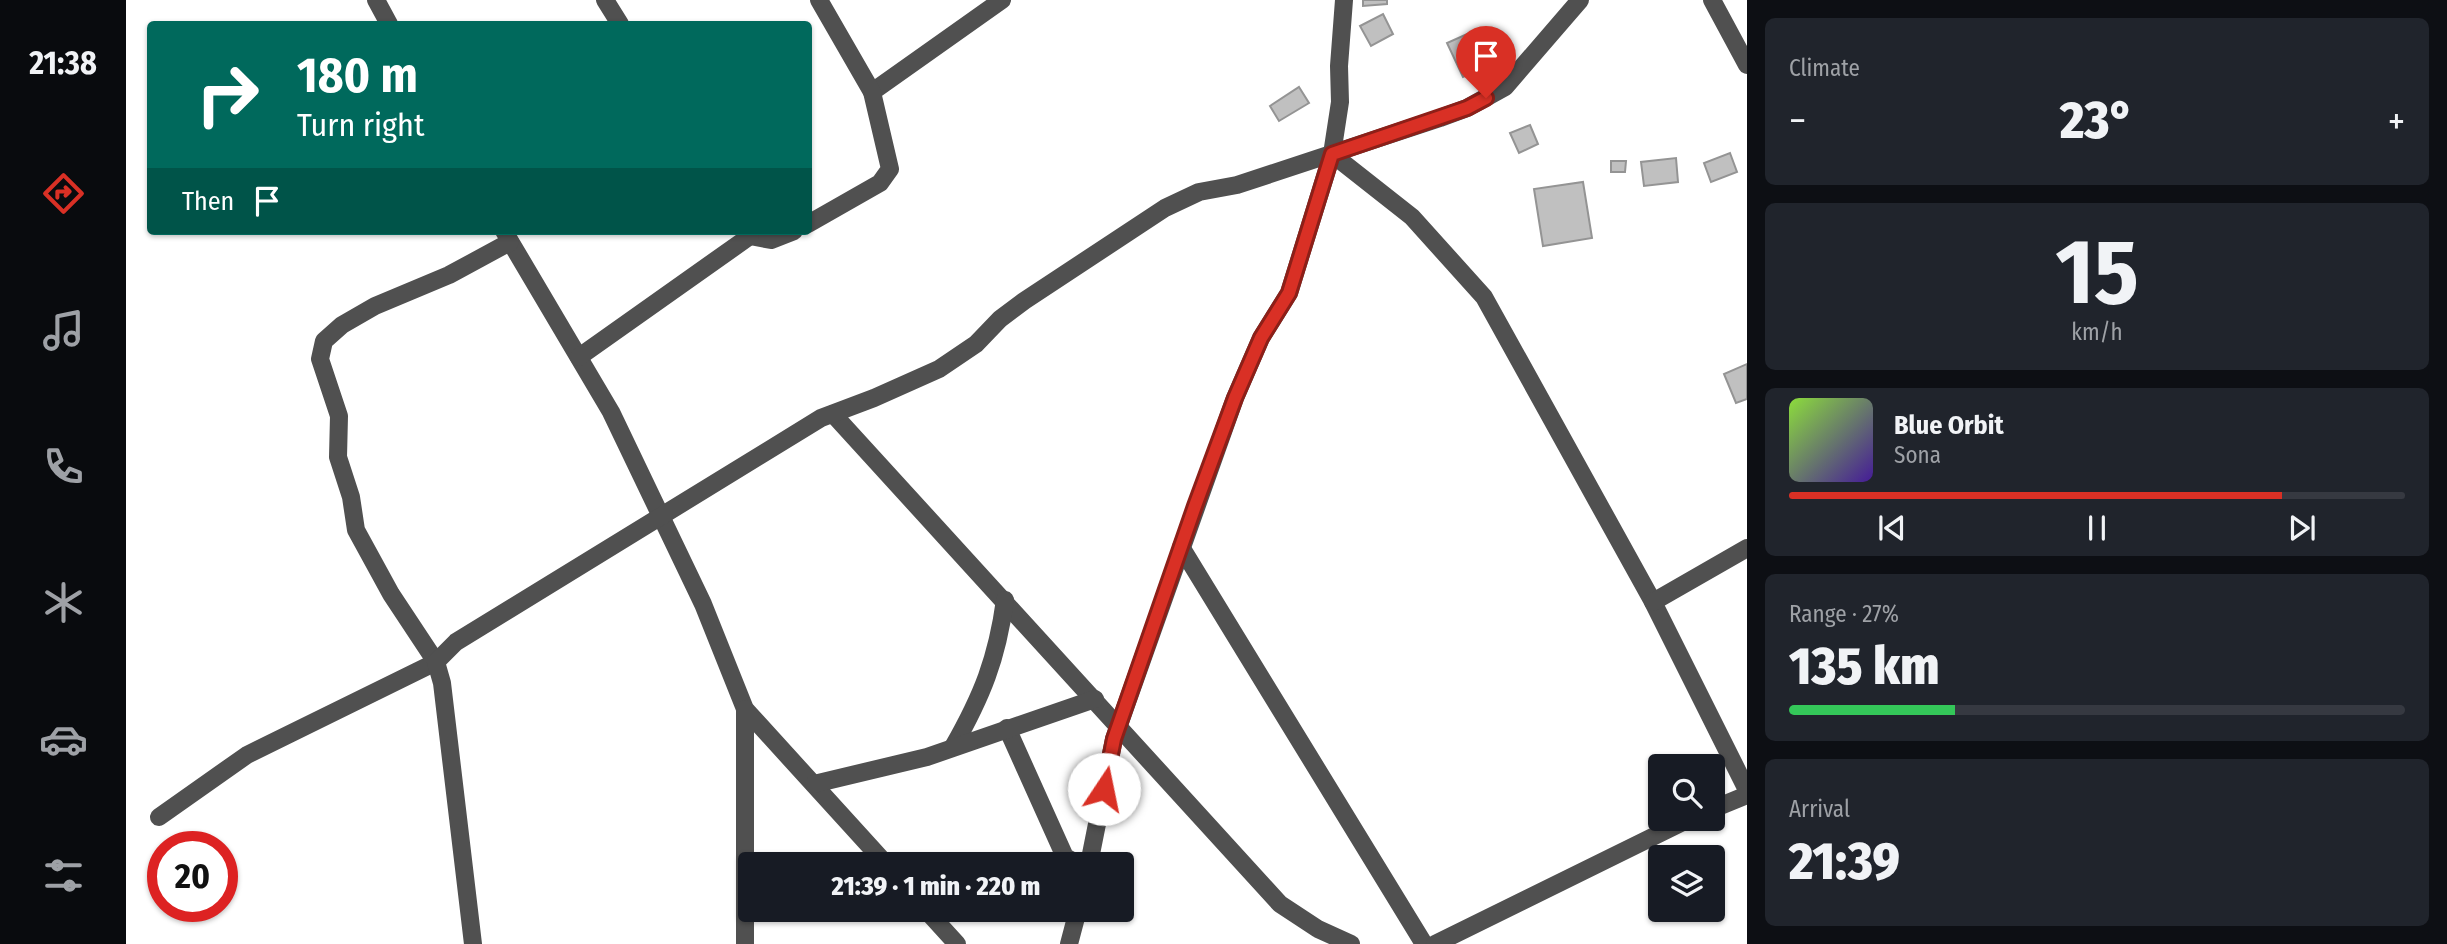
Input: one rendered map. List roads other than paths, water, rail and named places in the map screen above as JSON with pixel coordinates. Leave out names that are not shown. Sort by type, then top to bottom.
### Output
[{"type":"street","points":[[376,0],[387,21]]},
{"type":"street","points":[[605,0],[618,21]]},
{"type":"street","points":[[812,222],[880,183],[890,169],[872,92],[819,0]]},
{"type":"street","points":[[872,92],[1002,0]]},
{"type":"street","points":[[1091,852],[1118,727],[1235,398],[1261,338],[1289,293],[1332,154],[1340,102],[1339,66],[1344,0]]},
{"type":"street","points":[[159,817],[247,755],[436,662],[456,642],[821,418],[939,369],[976,344],[1024,301],[1165,208],[1199,192],[1237,185],[1467,108],[1505,87],[1580,0]]},
{"type":"street","points":[[1712,0],[1747,65]]},
{"type":"street","points":[[1332,154],[1412,217],[1484,297],[1653,602],[1747,792],[1725,803]]},
{"type":"street","points":[[579,357],[745,235]]},
{"type":"street","points":[[755,235],[771,240],[784,235]]},
{"type":"street","points":[[473,944],[442,683],[436,662],[391,594],[356,530],[338,457],[339,416],[320,359],[324,341],[342,325],[375,306],[449,275],[507,236],[611,412],[703,604],[745,709],[875,852]]},
{"type":"street","points":[[833,414],[1280,904],[1318,929],[1350,944]]},
{"type":"street","points":[[1181,547],[1424,944]]},
{"type":"street","points":[[1653,602],[1747,548]]},
{"type":"street","points":[[953,747],[982,696],[1000,637],[1004,600]]},
{"type":"street","points":[[814,784],[890,768],[1095,699]]},
{"type":"street","points":[[745,709],[745,944]]},
{"type":"street","points":[[1007,727],[1063,852]]},
{"type":"street","points":[[1435,944],[1665,831]]},
{"type":"street","points":[[937,922],[957,944]]},
{"type":"street","points":[[1069,944],[1075,922]]}]
